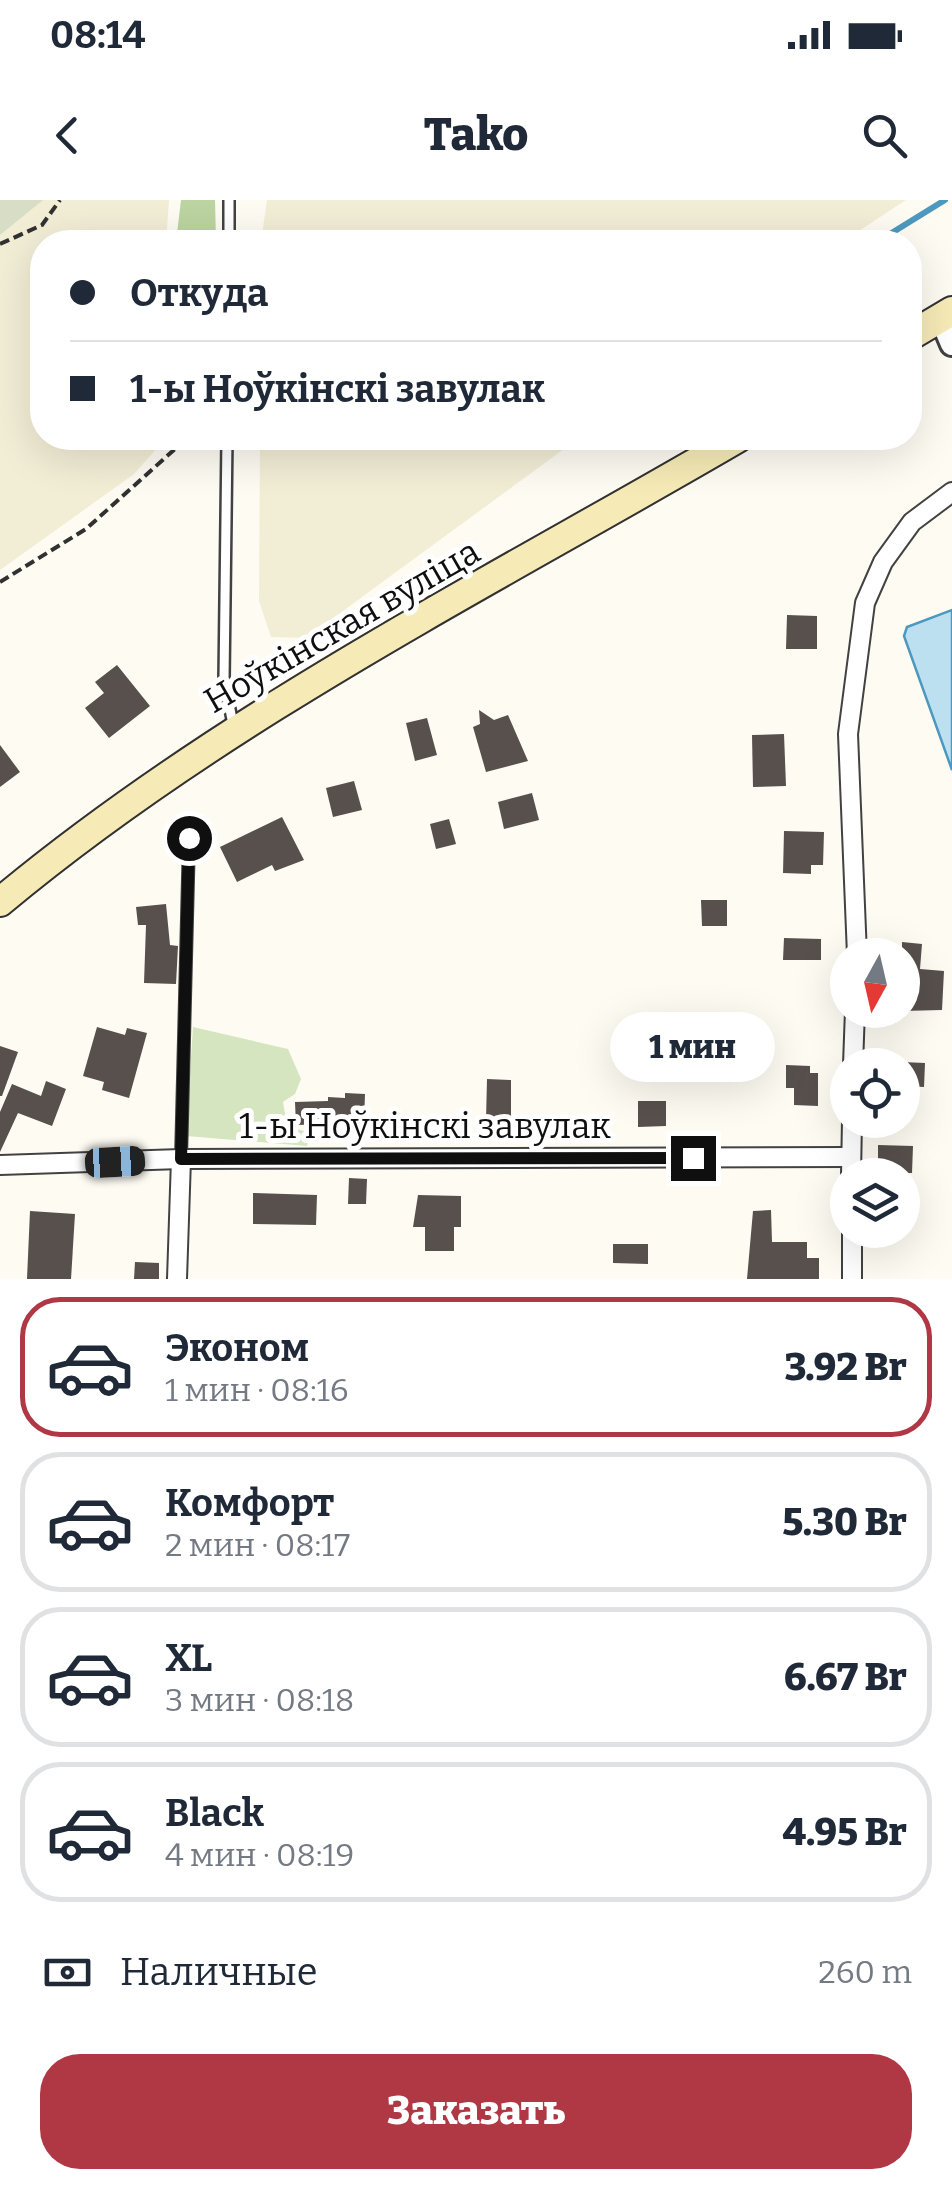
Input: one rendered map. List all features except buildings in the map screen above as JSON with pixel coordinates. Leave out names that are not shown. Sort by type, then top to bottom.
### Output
[{"type":"main road","points":[[922,329],[947,314]]},
{"type":"main road","name":"Ноўкінская вуліца","points":[[0,902],[68,845],[234,732],[717,450]]},
{"type":"street","points":[[947,314],[952,344]]},
{"type":"street","points":[[856,938],[848,734],[865,603],[883,562],[912,522],[952,492]]},
{"type":"street","points":[[177,1279],[181,1159]]},
{"type":"street","name":"1-ы Ноўкінскі завулак","points":[[0,1164],[181,1159],[830,1166]]},
{"type":"street","points":[[852,1248],[852,1279]]},
{"type":"lane","points":[[229,230],[230,200]]},
{"type":"lane","points":[[228,450],[224,680],[234,732]]},
{"type":"lane","points":[[181,1159],[189,838]]},
{"type":"path","points":[[31,230],[42,225],[60,200]]},
{"type":"path","points":[[0,244],[30,230]]},
{"type":"path","points":[[0,582],[86,529],[174,450]]},
{"type":"shaded area","points":[[0,200],[169,200],[167,230],[30,230],[30,450],[155,450],[134,474],[0,570]]},
{"type":"shaded area","points":[[267,200],[906,200],[860,230],[263,230]]},
{"type":"shaded area","points":[[260,450],[563,450],[306,638],[271,637],[259,601]]},
{"type":"green space","points":[[0,200],[43,200],[0,235]]},
{"type":"green space","points":[[181,200],[215,200],[216,230],[177,230]]},
{"type":"green space","points":[[193,1027],[288,1049],[301,1079],[295,1094],[283,1102],[287,1126],[310,1133],[307,1146],[186,1136]]},
{"type":"water","points":[[952,610],[952,770],[904,636],[907,627]]},
{"type":"waterway","points":[[896,230],[945,200]]},
{"type":"route","points":[[189,838],[181,1159],[693,1158]]}]
